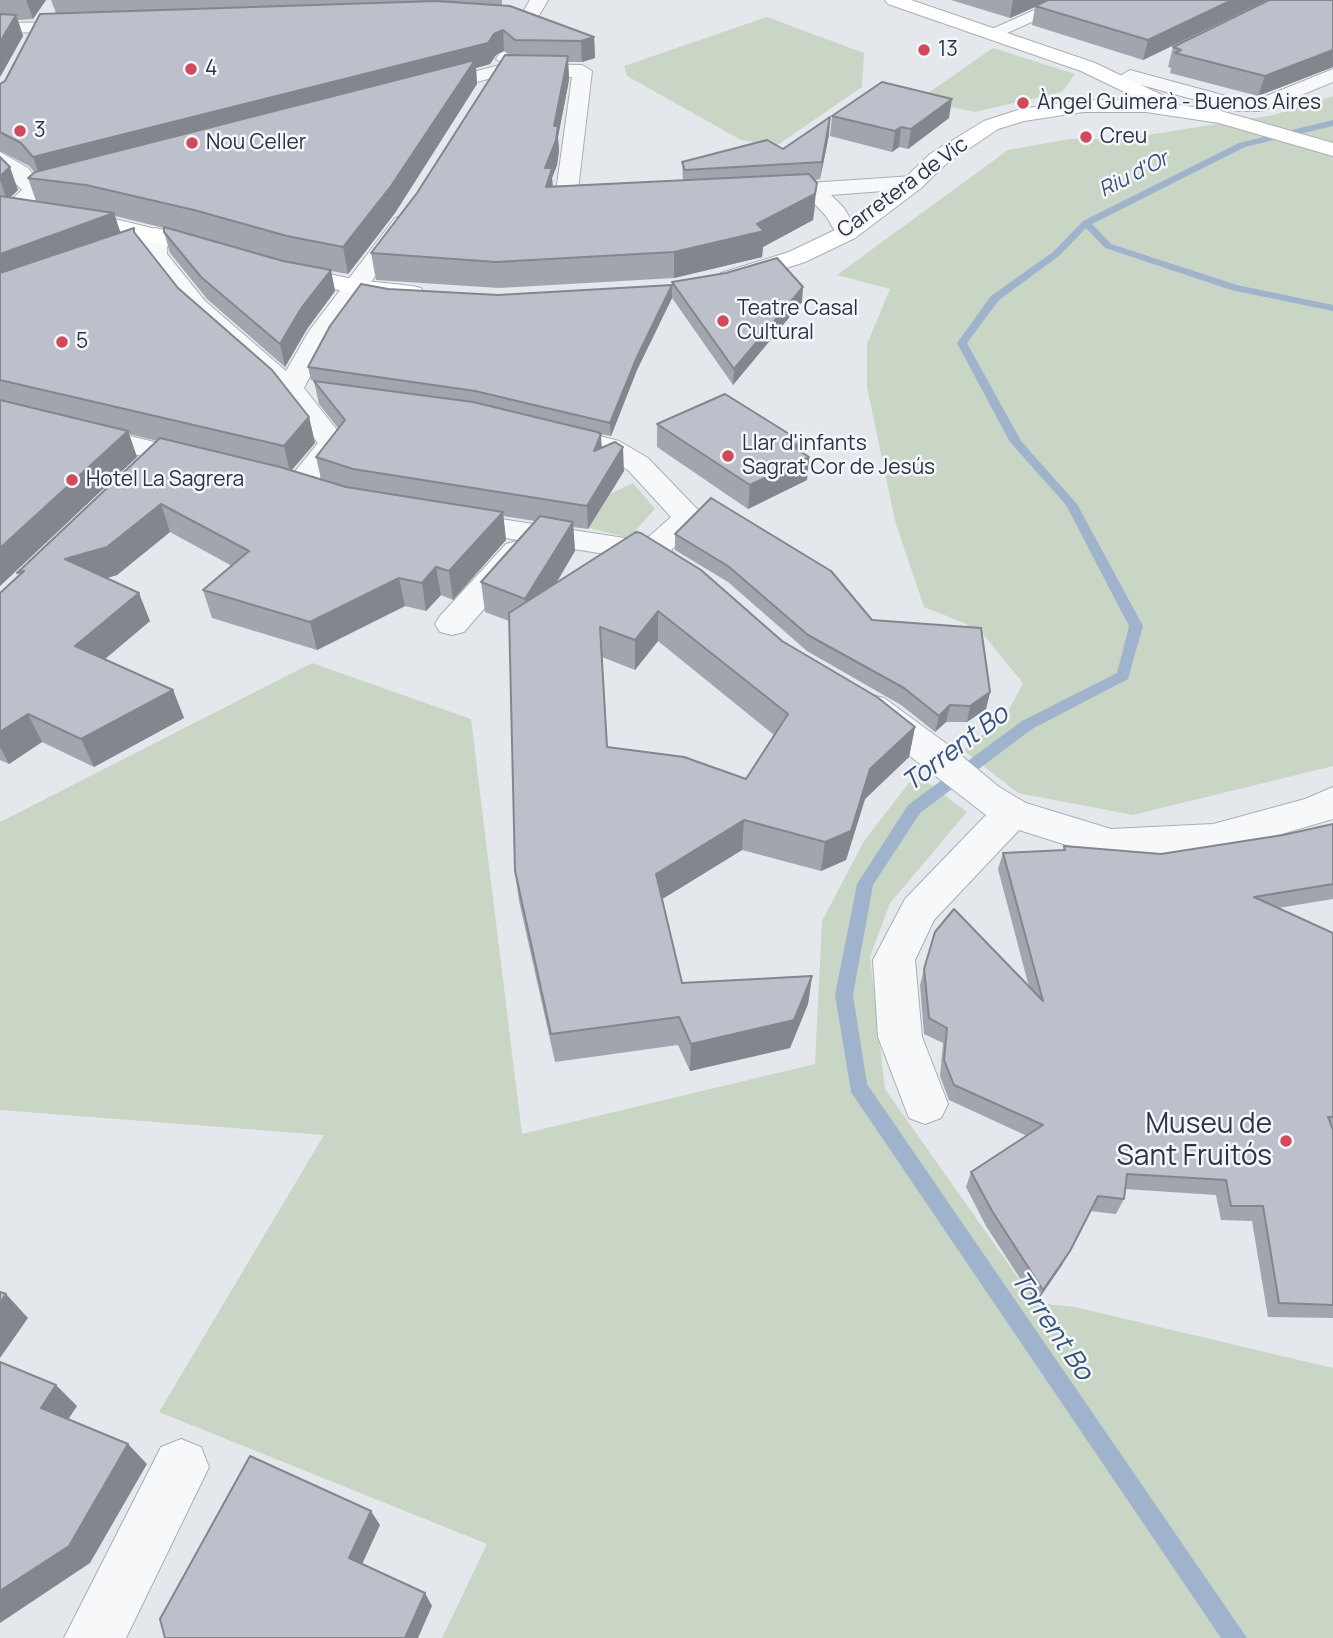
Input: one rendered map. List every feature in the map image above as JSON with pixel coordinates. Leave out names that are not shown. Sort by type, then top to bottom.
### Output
[{"type":"main road","points":[[894,0],[1120,78],[1167,108]]},
{"type":"main road","points":[[1114,105],[1120,78]]},
{"type":"main road","name":"Carretera de Vic","points":[[712,281],[764,269],[847,233],[914,183],[938,159],[991,125],[1021,115],[1083,106],[1167,108],[1221,117],[1333,150]]},
{"type":"main road","points":[[6,210],[94,221],[240,258]]},
{"type":"main road","points":[[264,265],[357,287],[431,294]]},
{"type":"main road","points":[[134,480],[163,452]]},
{"type":"street","points":[[478,102],[539,0]]},
{"type":"street","points":[[992,33],[1072,0]]},
{"type":"street","points":[[29,45],[52,9]]},
{"type":"street","points":[[502,18],[528,20]]},
{"type":"street","points":[[0,29],[109,26]]},
{"type":"street","points":[[1120,78],[1154,64]]},
{"type":"street","points":[[406,94],[498,70],[582,71],[565,206],[620,202]]},
{"type":"street","points":[[1120,78],[1236,105],[1262,105],[1333,75]]},
{"type":"street","points":[[0,158],[42,190],[6,210]]},
{"type":"street","points":[[745,195],[914,183]]},
{"type":"street","points":[[814,190],[836,213],[847,233]]},
{"type":"street","points":[[290,388],[318,337],[357,287],[413,206]]},
{"type":"street","points":[[0,293],[156,235],[155,255],[196,306],[290,388],[333,443],[285,482],[331,496]]},
{"type":"street","points":[[290,388],[323,393]]},
{"type":"street","points":[[0,413],[230,469]]},
{"type":"street","points":[[528,427],[609,447],[638,464],[688,518],[651,552]]},
{"type":"street","points":[[431,516],[651,552],[693,578]]},
{"type":"street","points":[[452,624],[532,534]]},
{"type":"street","points":[[840,689],[887,716],[999,805],[1111,844],[1213,839],[1317,810],[1333,801]]},
{"type":"street","points":[[925,1104],[900,1037],[894,960],[919,910],[999,805]]},
{"type":"street","points":[[94,1638],[181,1467]]},
{"type":"green space","points":[[767,17],[864,53],[862,87],[776,146],[741,140],[627,76],[624,66]]},
{"type":"green space","points":[[993,48],[1075,74],[1062,92],[975,112],[918,100]]},
{"type":"green space","points":[[1333,96],[1333,766],[1133,815],[1018,793],[963,750],[1005,717],[1023,683],[983,634],[924,607],[895,521],[867,387],[867,344],[890,289],[837,275],[1008,150],[1069,139],[1122,139],[1274,115]]},
{"type":"green space","points":[[633,483],[655,509],[629,538],[589,528],[610,494]]},
{"type":"green space","points":[[312,663],[471,719],[522,1134],[815,1064],[822,921],[864,841],[916,774],[967,812],[890,903],[870,957],[885,1089],[1036,1303],[1075,1307],[1333,1368],[1333,1638],[442,1638],[487,1544],[159,1412],[324,1135],[0,1110],[0,822]]},
{"type":"building","points":[[1048,0],[1232,0],[1148,40],[1035,6]]},
{"type":"building","points":[[1269,0],[1333,0],[1333,50],[1265,76],[1175,53],[1181,50],[1173,47]]},
{"type":"building","points":[[436,1],[510,6],[594,37],[581,41],[515,40],[503,30],[494,34],[488,43],[33,157],[21,143],[0,132],[0,84],[5,81],[40,14]]},
{"type":"building","points":[[0,14],[16,15],[0,42]]},
{"type":"building","points":[[505,55],[568,56],[554,126],[558,126],[556,140],[545,168],[552,168],[546,187],[809,174],[817,183],[815,194],[757,224],[764,231],[674,252],[496,262],[371,253],[417,193]]},
{"type":"building","points":[[475,60],[391,186],[343,247],[287,236],[194,210],[86,185],[28,178],[35,172]]},
{"type":"building","points":[[882,82],[952,99],[911,129],[901,127],[895,131],[832,116]]},
{"type":"building","points":[[830,117],[822,162],[685,170],[682,162],[767,140],[783,149]]},
{"type":"building","points":[[0,157],[10,167],[0,176]]},
{"type":"building","points":[[0,196],[114,213],[0,254]]},
{"type":"building","points":[[164,227],[283,261],[331,270],[302,307],[280,344],[201,277],[164,232]]},
{"type":"building","points":[[134,228],[134,232],[178,288],[272,370],[309,417],[284,446],[0,380],[0,273]]},
{"type":"building","points":[[777,258],[803,287],[734,369],[672,282],[726,273]]},
{"type":"building","points":[[361,284],[388,289],[498,295],[672,285],[637,357],[610,423],[475,391],[308,367],[330,326]]},
{"type":"building","points":[[314,381],[473,402],[597,432],[601,434],[594,451],[615,442],[623,447],[587,506],[353,469],[316,457],[345,420]]},
{"type":"building","points":[[725,394],[802,442],[792,446],[809,457],[750,485],[657,424]]},
{"type":"building","points":[[0,400],[128,431],[0,548]]},
{"type":"building","points":[[160,438],[280,467],[346,487],[503,512],[449,571],[436,567],[422,583],[399,578],[310,622],[203,590],[249,551],[161,504],[107,547],[65,559],[139,593],[75,646],[173,690],[81,739],[28,714],[0,732],[0,593],[24,571],[17,573]]},
{"type":"building","points":[[711,498],[831,571],[872,620],[981,628],[990,692],[970,706],[950,705],[939,716],[904,688],[808,635],[728,566],[675,534]]},
{"type":"building","points":[[540,516],[573,522],[525,599],[481,582]]},
{"type":"building","points":[[636,532],[641,533],[701,570],[782,641],[877,697],[915,727],[870,769],[851,831],[825,842],[744,820],[656,874],[682,983],[812,976],[794,1020],[691,1044],[679,1017],[551,1034],[515,871],[509,613]],"holes":[[[658,611],[788,714],[746,779],[684,757],[607,747],[600,627],[635,640]]]},
{"type":"building","points":[[1333,824],[1333,884],[1254,897],[1333,933],[1333,1117],[1328,1117],[1333,1130],[1333,1305],[1279,1303],[1263,1206],[1231,1206],[1226,1180],[1127,1174],[1124,1199],[1098,1196],[1070,1251],[1043,1290],[992,1211],[971,1172],[1043,1125],[954,1085],[944,1060],[947,1028],[929,1018],[924,969],[935,932],[954,909],[1043,1001],[1003,853],[1065,850],[1064,846],[1161,854],[1283,835]]},
{"type":"building","points":[[0,1292],[6,1294],[0,1303]]},
{"type":"building","points":[[0,1362],[56,1385],[41,1408],[128,1444],[69,1546],[0,1591]]},
{"type":"building","points":[[250,1456],[371,1511],[349,1558],[425,1593],[405,1638],[165,1638],[160,1619]]},
{"type":"waterway","name":"Riu d'Or","points":[[1086,223],[1242,145],[1333,123]]},
{"type":"waterway","name":"Riu d'Or","points":[[1086,223],[1108,246],[1235,288],[1333,308]]},
{"type":"waterway","name":"Torrent Bo","points":[[1086,223],[1056,254],[995,298],[962,343],[1016,442],[1071,504],[1136,626],[1123,676],[1027,725],[914,809],[865,884],[844,995],[858,1086],[1235,1638]]},
{"type":"place","name":"13","points":[[924,50]]},
{"type":"place","name":"4","points":[[191,69]]},
{"type":"place","name":"Àngel Guimerà - Buenos Aires","points":[[1023,103]]},
{"type":"place","name":"3","points":[[20,131]]},
{"type":"place","name":"Creu","points":[[1086,137]]},
{"type":"place","name":"Nou Celler","points":[[192,143]]},
{"type":"place","name":"Teatre Casal Cultural","points":[[723,321]]},
{"type":"place","name":"5","points":[[62,342]]},
{"type":"place","name":"Llar d'infants Sagrat Cor de Jesús","points":[[728,456]]},
{"type":"place","name":"Hotel La Sagrera","points":[[72,480]]},
{"type":"place","name":"Museu de Sant Fruitós","points":[[1286,1141]]}]
